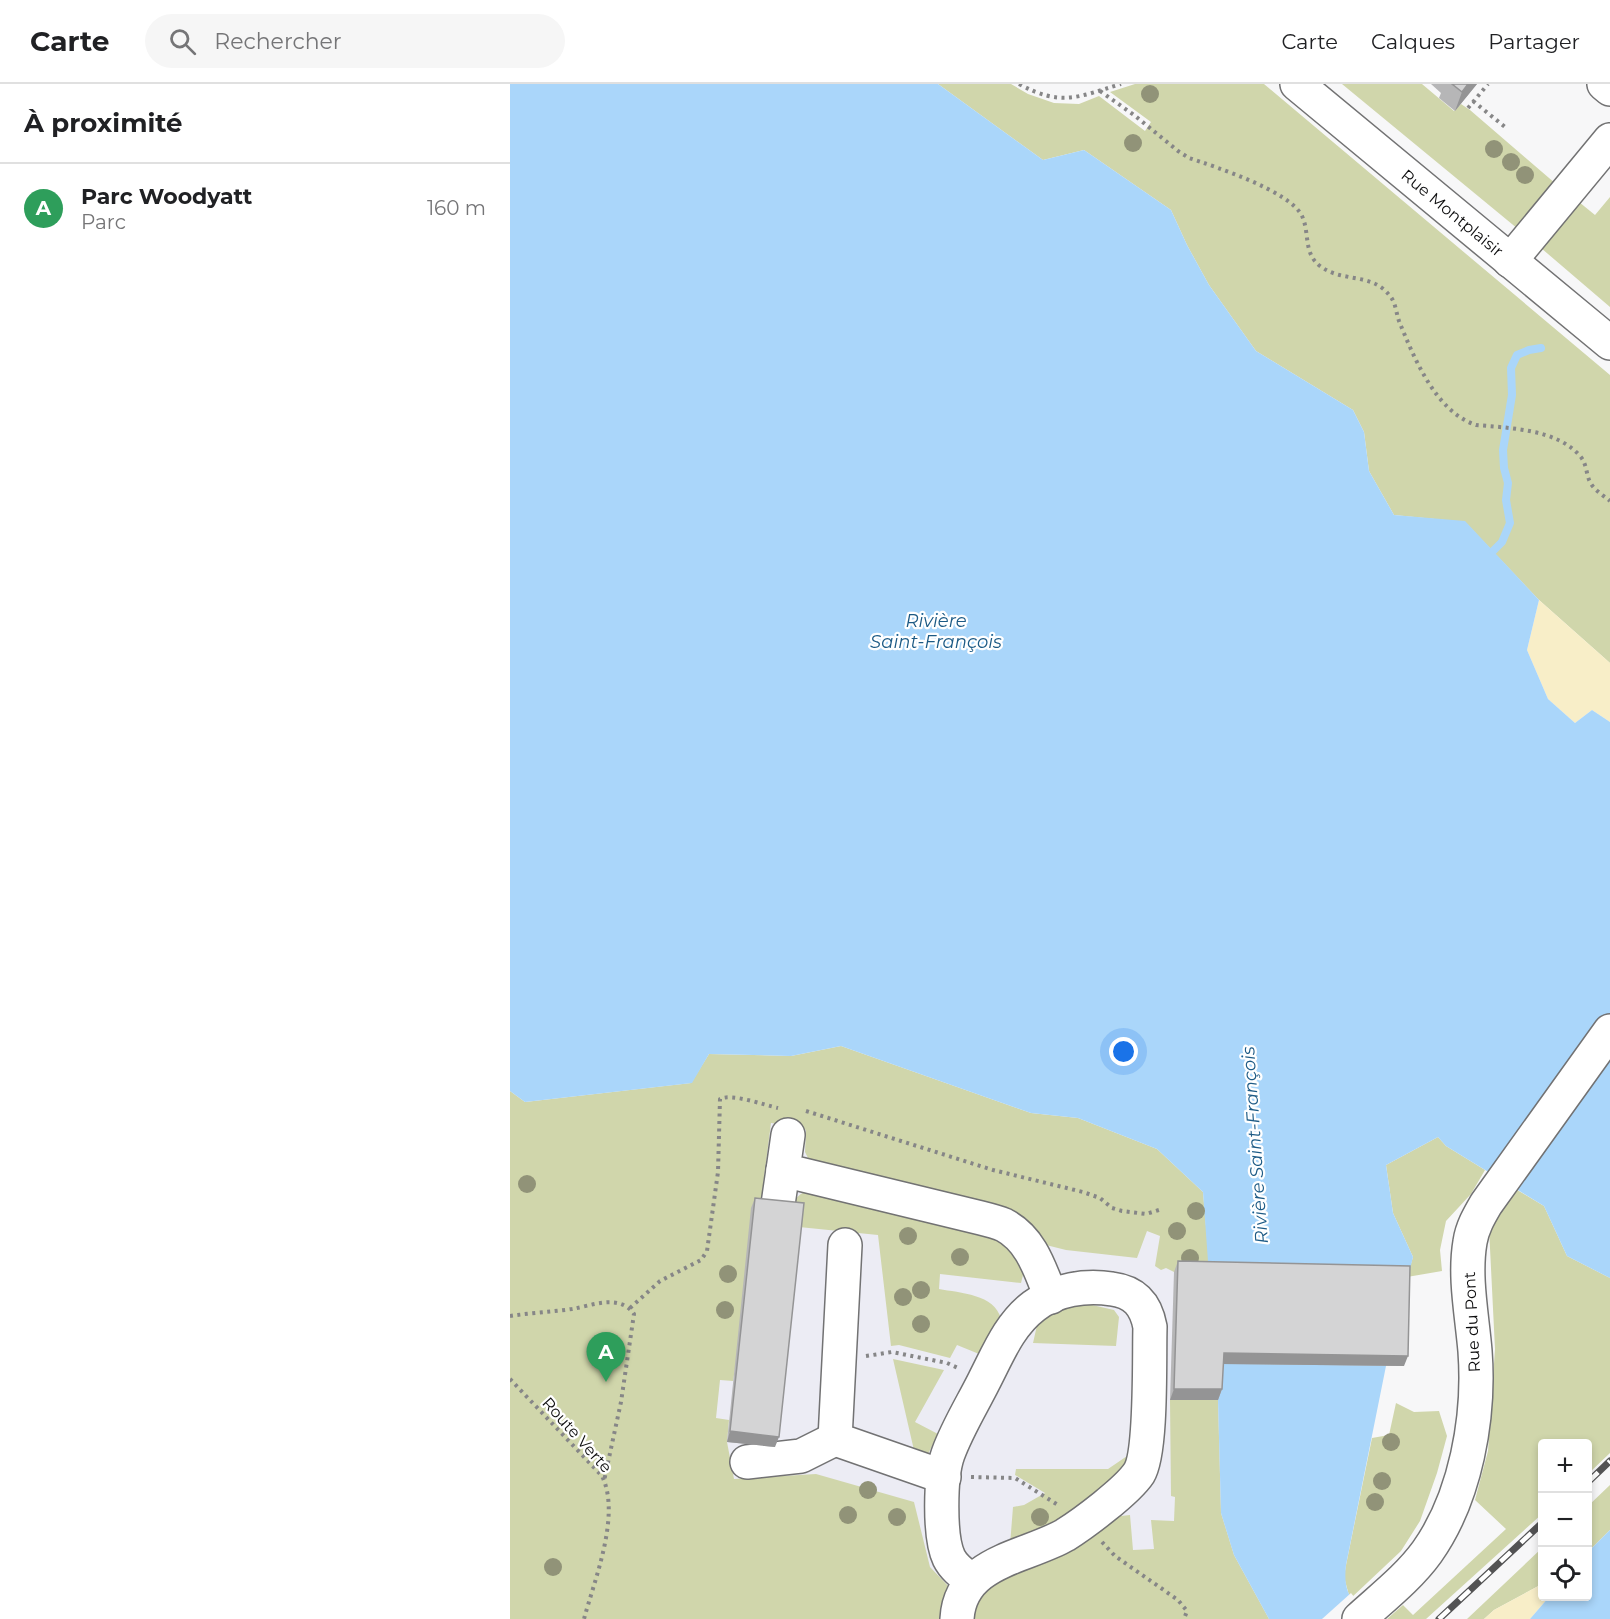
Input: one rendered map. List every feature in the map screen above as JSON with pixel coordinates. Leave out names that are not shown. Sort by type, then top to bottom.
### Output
[{"type":"street","name":"Rue Montplaisir","points":[[1297,84],[1610,342]]},
{"type":"street","points":[[1604,84],[1610,89]]},
{"type":"street","points":[[1510,261],[1610,140]]},
{"type":"street","name":"Rue du Pont","points":[[1359,1619],[1415,1567],[1436,1538],[1448,1514],[1465,1462],[1471,1435],[1475,1380],[1469,1282],[1470,1241],[1475,1224],[1486,1204],[1610,1031]]},
{"type":"street","points":[[777,1211],[788,1135]]},
{"type":"street","points":[[783,1170],[1004,1225],[1022,1239],[1032,1252],[1051,1297]]},
{"type":"street","points":[[835,1439],[845,1245]]},
{"type":"street","points":[[957,1619],[962,1596],[971,1580],[988,1568],[1065,1534],[1104,1507],[1138,1473],[1144,1461],[1147,1432],[1150,1327],[1148,1313],[1140,1301],[1122,1290],[1098,1287],[1062,1291],[1034,1305],[1011,1329],[947,1456],[942,1528],[949,1558],[959,1571],[971,1580]]},
{"type":"street","points":[[747,1462],[801,1456],[835,1439],[944,1477]]},
{"type":"path","points":[[1019,84],[1038,94],[1067,100],[1121,84]]},
{"type":"path","points":[[1468,108],[1488,84]]},
{"type":"path","points":[[1100,91],[1189,158],[1272,191],[1291,202],[1302,216],[1311,256],[1319,265],[1336,274],[1365,279],[1378,284],[1394,300],[1398,318],[1412,352],[1434,390],[1452,410],[1467,422],[1542,433],[1574,450],[1582,458],[1589,481],[1610,501]]},
{"type":"path","points":[[1473,101],[1505,127]]},
{"type":"path","points":[[510,1316],[574,1308],[594,1302],[623,1305],[630,1308],[634,1314],[621,1402],[604,1481]]},
{"type":"path","points":[[892,1352],[947,1363]]},
{"type":"path","name":"Route Verte","points":[[510,1379],[602,1476],[608,1488],[610,1504],[608,1522],[584,1619]]},
{"type":"path","points":[[944,1477],[1015,1478],[1066,1510]]},
{"type":"path","points":[[1096,1536],[1116,1556],[1186,1607],[1184,1619]]},
{"type":"shaded area","points":[[732,1104],[1407,1277],[1404,1366],[1220,1364],[1234,1555],[1269,1619],[916,1619],[690,1492]]},
{"type":"green space","points":[[938,84],[1011,84],[1028,94],[1054,103],[1079,104],[1099,96],[1145,131],[1151,122],[1110,92],[1135,84],[1264,84],[1610,375],[1610,663],[1539,600],[1465,522],[1394,515],[1369,471],[1364,432],[1353,410],[1256,351],[1209,285],[1171,210],[1084,150],[1043,160]]},
{"type":"green space","points":[[1342,84],[1422,84],[1454,111],[1461,104],[1470,110],[1556,184],[1518,229]]},
{"type":"green space","points":[[1610,197],[1610,307],[1541,248],[1579,202],[1595,215]]},
{"type":"green space","points":[[841,1046],[1031,1113],[1078,1118],[1157,1149],[1203,1192],[1210,1272],[1174,1272],[1166,1268],[1161,1270],[1155,1266],[1160,1236],[1147,1231],[1137,1258],[1066,1250],[1046,1245],[1033,1225],[1011,1213],[810,1162],[805,1152],[806,1130],[771,1123],[733,1381],[720,1380],[716,1418],[729,1420],[727,1442],[734,1479],[816,1474],[914,1502],[930,1567],[952,1590],[951,1619],[510,1619],[510,1091],[525,1102],[691,1083],[709,1054],[791,1056]]},
{"type":"green space","points":[[1438,1137],[1446,1146],[1485,1170],[1471,1194],[1446,1221],[1440,1250],[1442,1271],[1407,1277],[1413,1257],[1393,1213],[1386,1165]]},
{"type":"green space","points":[[1514,1188],[1544,1206],[1567,1256],[1610,1278],[1610,1453],[1592,1470],[1592,1439],[1538,1439],[1538,1518],[1426,1619],[1387,1619],[1403,1605],[1413,1615],[1506,1529],[1475,1500],[1488,1451],[1495,1349],[1489,1228]]},
{"type":"green space","points":[[812,1189],[1005,1241],[1025,1267],[1021,1283],[940,1274],[939,1289],[976,1296],[992,1304],[997,1311],[1001,1319],[984,1356],[957,1345],[950,1358],[899,1345],[891,1346],[878,1235],[799,1227],[794,1214],[794,1204],[799,1195]]},
{"type":"green space","points":[[1079,1302],[1114,1310],[1119,1317],[1116,1346],[1033,1343],[1038,1321],[1066,1303]]},
{"type":"green space","points":[[893,1359],[944,1370],[915,1422],[938,1434],[926,1458],[916,1459]]},
{"type":"green space","points":[[1170,1400],[1218,1400],[1221,1513],[1234,1555],[1269,1619],[965,1619],[973,1592],[1112,1517],[1130,1515],[1133,1550],[1154,1549],[1151,1520],[1174,1521],[1175,1497],[1171,1496]]},
{"type":"green space","points":[[1396,1403],[1414,1412],[1439,1411],[1447,1436],[1420,1521],[1401,1551],[1350,1599],[1344,1577],[1372,1438],[1389,1435]]},
{"type":"green space","points":[[1133,1452],[1133,1459],[1083,1509],[1010,1545],[1013,1507],[1024,1505],[1045,1493],[1015,1475],[1016,1469],[1108,1469]]},
{"type":"green space","points":[[1610,1485],[1610,1530],[1592,1548],[1592,1547],[1592,1502]]},
{"type":"green space","points":[[1538,1552],[1538,1586],[1494,1610],[1484,1619],[1467,1619]]},
{"type":"sand","points":[[1539,600],[1610,663],[1610,722],[1592,710],[1575,723],[1548,699],[1527,650]]},
{"type":"sand","points":[[1538,1586],[1538,1601],[1546,1601],[1530,1619],[1484,1619],[1494,1610]]},
{"type":"water","name":"Rivière Saint-François","points":[[510,84],[938,84],[1043,160],[1084,150],[1171,210],[1209,285],[1256,351],[1353,410],[1364,432],[1369,471],[1394,515],[1465,521],[1539,600],[1527,650],[1548,699],[1575,723],[1592,710],[1610,722],[1610,1278],[1567,1256],[1544,1206],[1446,1146],[1438,1137],[1386,1165],[1393,1213],[1413,1257],[1386,1366],[1346,1565],[1347,1589],[1368,1619],[1269,1619],[1234,1555],[1221,1513],[1218,1400],[1203,1192],[1157,1149],[1078,1118],[1031,1113],[841,1046],[791,1056],[709,1054],[692,1083],[525,1102],[510,1091]]},
{"type":"water","points":[[1610,1530],[1610,1619],[1530,1619],[1546,1601],[1592,1601],[1592,1548]]},
{"type":"pier","points":[[1351,1593],[1371,1619],[1322,1619]]},
{"type":"building","points":[[1452,84],[1468,84],[1462,92]]},
{"type":"building","points":[[755,1198],[804,1203],[779,1437],[730,1431]]},
{"type":"building","points":[[1178,1261],[1410,1266],[1408,1356],[1224,1353],[1222,1389],[1174,1389]]},
{"type":"waterway","points":[[1493,551],[1502,542],[1510,523],[1506,500],[1508,483],[1503,450],[1512,395],[1511,368],[1517,355],[1541,348]]},
{"type":"railway","points":[[1592,1478],[1610,1461]]},
{"type":"railway","points":[[1439,1619],[1538,1527]]},
{"type":"place","name":"Parc Woodyatt","points":[[606,1382]]}]
